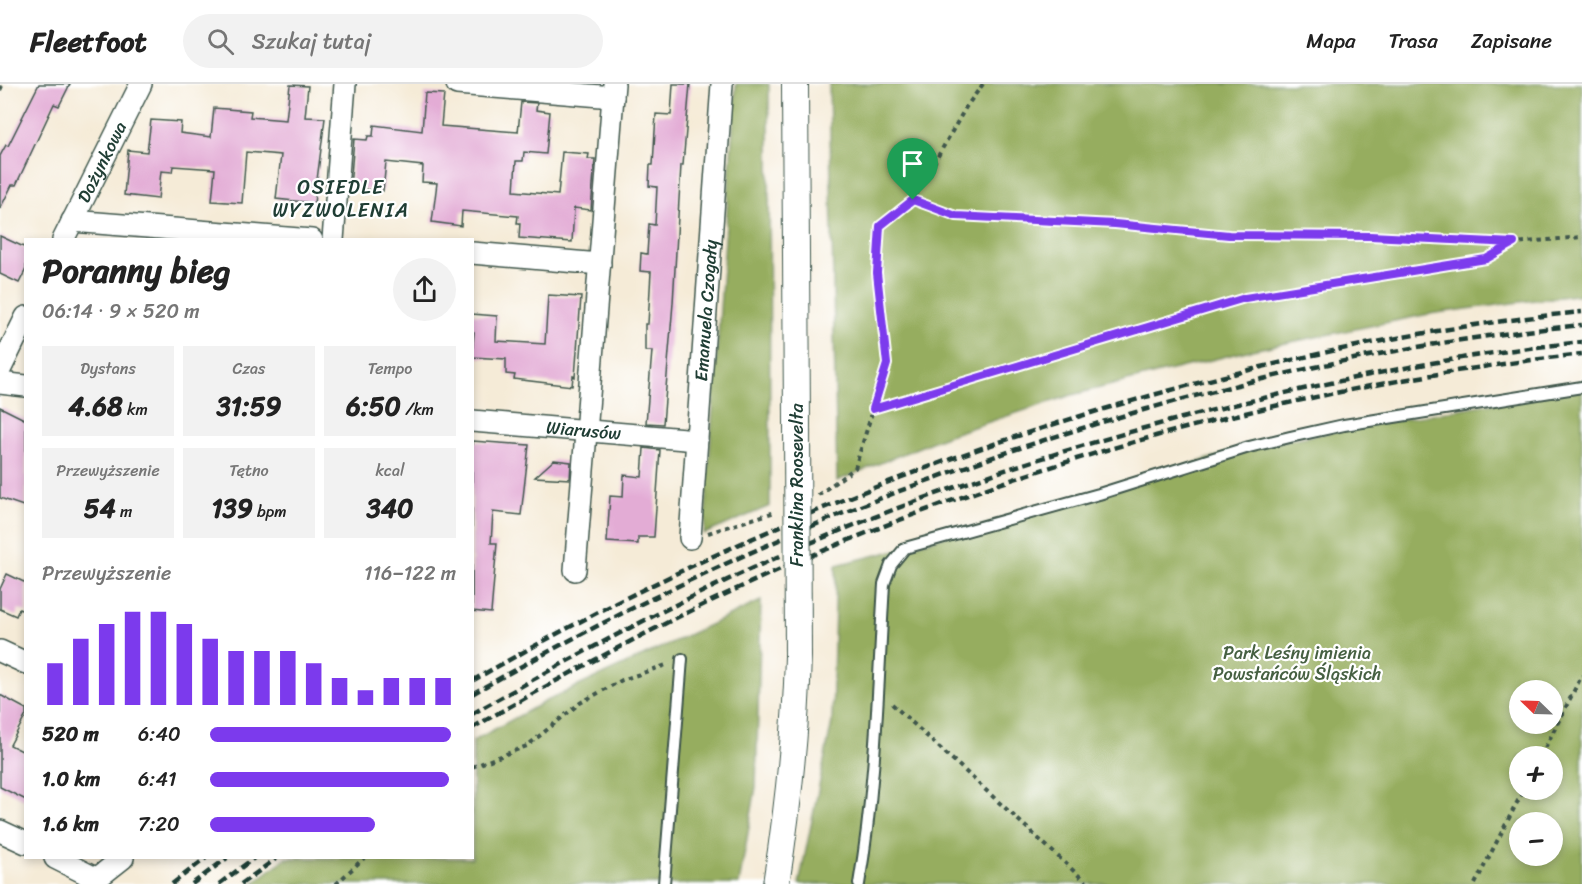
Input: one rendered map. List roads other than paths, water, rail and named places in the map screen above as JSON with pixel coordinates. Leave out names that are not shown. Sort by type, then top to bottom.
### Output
[{"type":"street","name":"Dożynkowa","points":[[68,231],[141,84]]},
{"type":"street","points":[[333,238],[345,84]]},
{"type":"street","points":[[457,84],[613,90],[575,570]]},
{"type":"street","name":"Emanuela Czogały","points":[[690,538],[722,84]]},
{"type":"street","name":"Franklina Roosevelta","points":[[776,884],[787,816],[797,704],[795,84]]},
{"type":"street","points":[[68,231],[258,238]]},
{"type":"street","points":[[474,253],[600,264]]},
{"type":"street","points":[[0,370],[24,321]]},
{"type":"street","points":[[0,383],[24,386]]},
{"type":"street","name":"Wiarusów","points":[[474,421],[697,440]]},
{"type":"street","points":[[0,651],[24,662]]},
{"type":"street","points":[[0,831],[24,842]]},
{"type":"street","points":[[57,859],[93,881],[122,859]]},
{"type":"lane","points":[[859,884],[875,762],[884,584],[891,565],[904,548],[1099,494],[1249,447],[1290,437],[1344,425],[1582,387]]},
{"type":"lane","points":[[664,884],[682,659]]},
{"type":"railway","points":[[474,680],[558,633],[735,546],[917,471],[1009,439],[1103,409],[1198,383],[1341,349],[1437,331],[1582,312]]},
{"type":"railway","points":[[474,693],[552,649],[717,568],[885,496],[1059,435],[1200,394],[1363,357],[1472,338],[1582,325]]},
{"type":"railway","points":[[474,713],[631,628],[753,568],[856,524],[983,478],[1112,437],[1308,388],[1444,361],[1582,342]]},
{"type":"railway","points":[[474,727],[634,640],[757,579],[893,523],[988,488],[1085,456],[1282,404],[1482,367],[1582,354]]},
{"type":"railway","points":[[172,884],[205,859]]},
{"type":"railway","points":[[192,884],[226,859]]},
{"type":"railway","points":[[219,884],[253,859]]},
{"type":"railway","points":[[241,884],[276,859]]},
{"type":"district","name":"OSIEDLE WYZWOLENIA","points":[[341,198]]},
{"type":"park label","name":"Park Leśny imienia Powstańców Śląskich","points":[[1297,663]]}]
